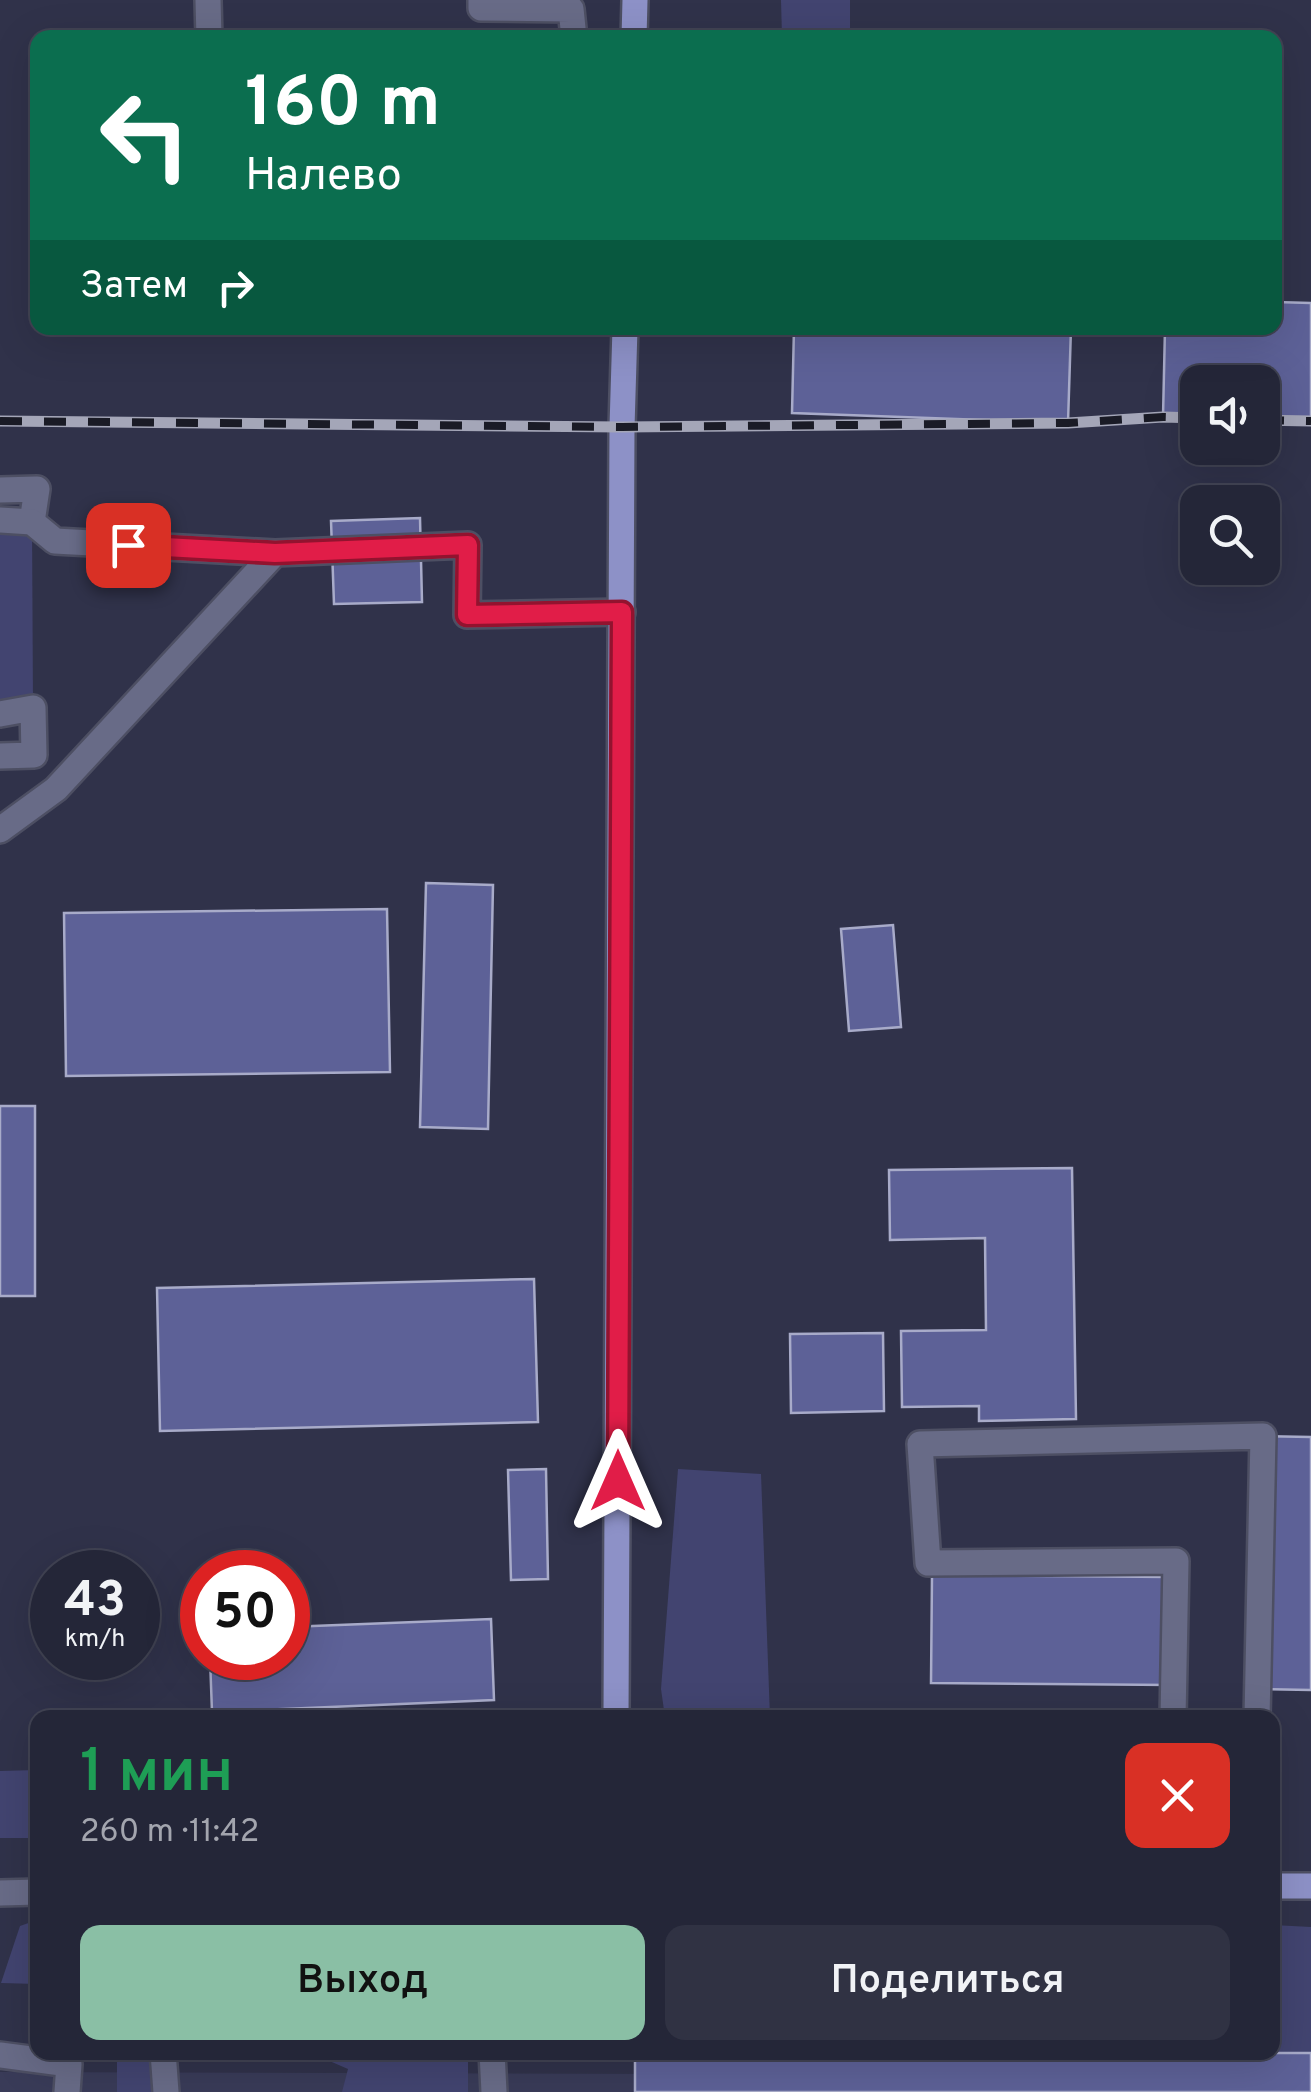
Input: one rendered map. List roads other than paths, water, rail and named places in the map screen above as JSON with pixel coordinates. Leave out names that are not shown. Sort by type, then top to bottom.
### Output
[{"type":"main road","points":[[634,30],[635,0]]},
{"type":"main road","points":[[616,1710],[625,335]]},
{"type":"main road","points":[[1280,1886],[1311,1886]]},
{"type":"street","points":[[208,0],[209,30]]},
{"type":"street","points":[[481,0],[482,8],[570,10],[573,30]]},
{"type":"street","points":[[0,490],[37,489],[32,522]]},
{"type":"street","points":[[0,520],[32,522],[55,540],[275,553],[468,545],[467,615],[622,612]]},
{"type":"street","points":[[0,830],[56,789],[275,553]]},
{"type":"street","points":[[0,714],[34,708],[34,755],[0,756]]},
{"type":"street","points":[[1173,1710],[1176,1560],[928,1563],[920,1444],[1262,1436],[1257,1710]]},
{"type":"street","points":[[0,1893],[30,1892]]},
{"type":"street","points":[[0,2055],[30,2059]]},
{"type":"street","points":[[38,2060],[69,2064],[68,2092]]},
{"type":"street","points":[[163,2060],[166,2092]]},
{"type":"street","points":[[492,2060],[494,2092]]},
{"type":"railway","points":[[0,421],[622,427],[1068,423],[1180,417]]},
{"type":"railway","points":[[1280,420],[1311,421]]}]
